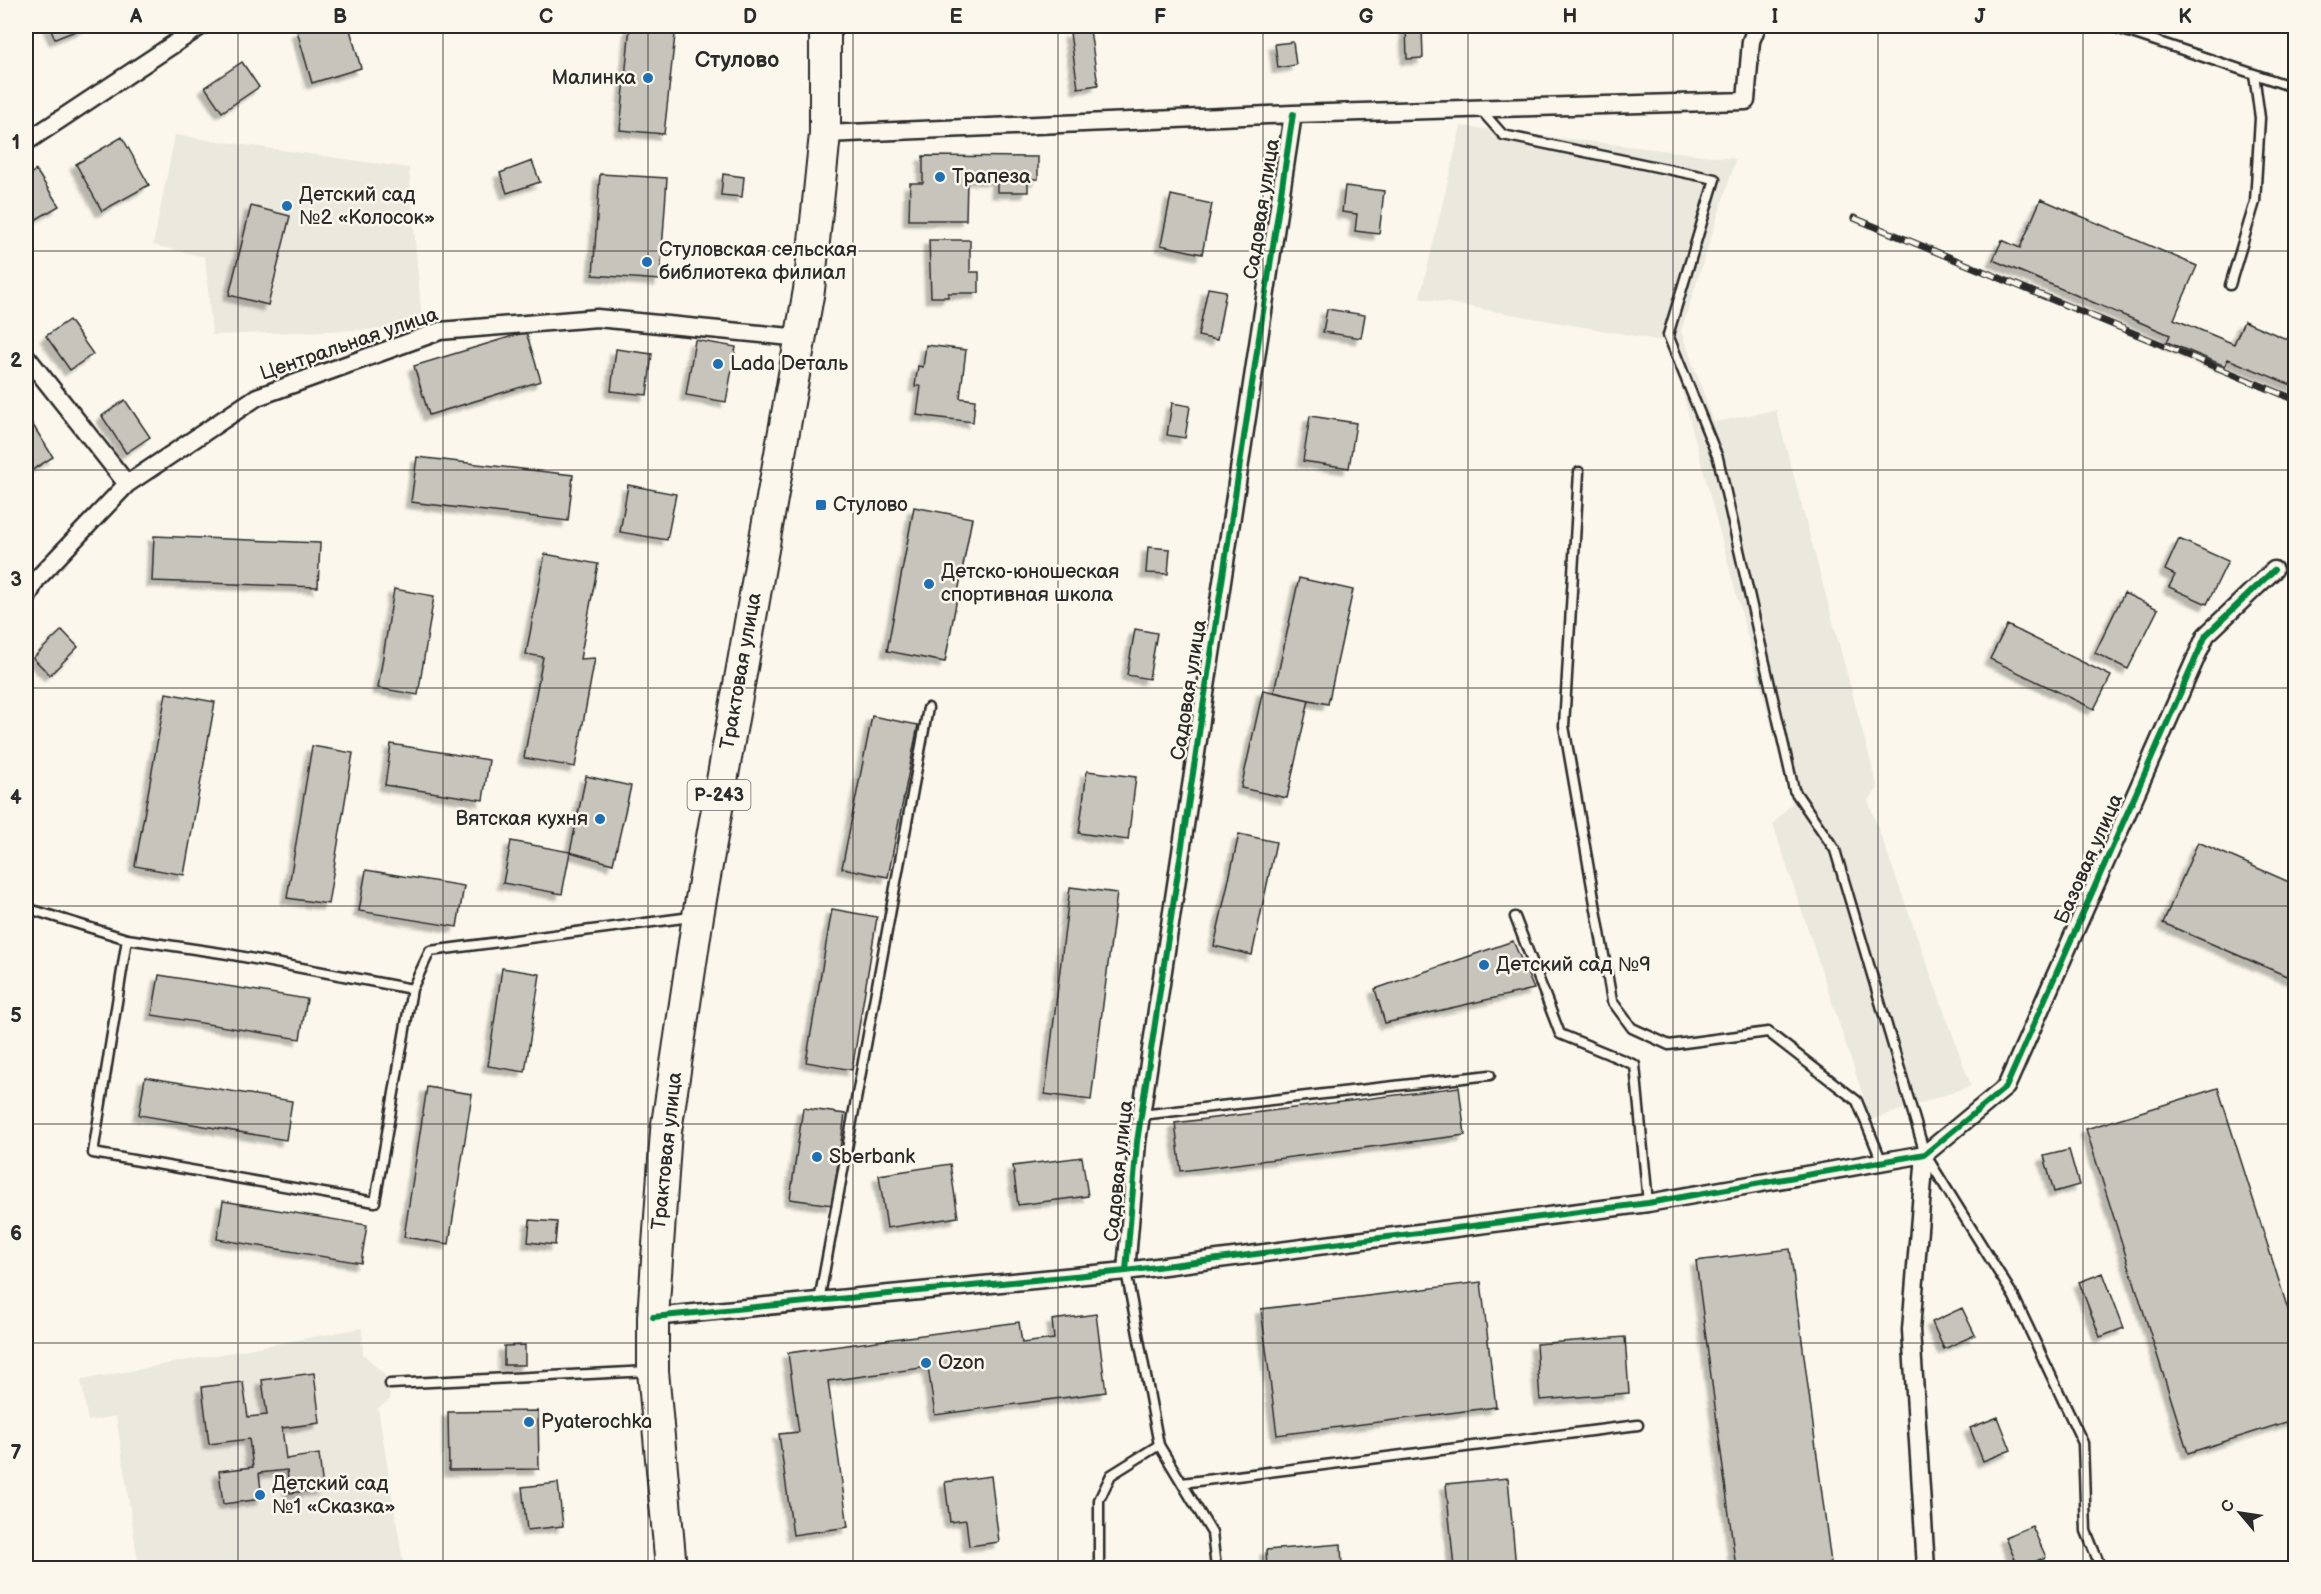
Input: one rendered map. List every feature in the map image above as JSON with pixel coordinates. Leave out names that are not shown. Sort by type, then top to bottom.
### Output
[{"type":"highway","name":"Трактовая улица","points":[[671,1569],[653,1371],[653,1317],[666,1131],[698,916],[809,290],[825,134],[825,26]]},
{"type":"street","points":[[26,142],[201,26]]},
{"type":"street","points":[[825,134],[1293,114],[1746,101],[1751,41],[1757,26]]},
{"type":"street","name":"Садовая улица","points":[[1126,1272],[1137,1142],[1293,114]]},
{"type":"street","name":"Центральная улица","points":[[26,600],[31,582],[127,484],[258,397],[440,331],[597,318],[801,338]]},
{"type":"street","points":[[26,356],[127,484]]},
{"type":"street","name":"Базовая улица","points":[[1925,1154],[2006,1087],[2206,635],[2274,570]]},
{"type":"street","points":[[653,1317],[1126,1272],[1648,1203],[1925,1154],[1911,1330],[1926,1569]]},
{"type":"lane","points":[[2111,26],[2295,87]]},
{"type":"lane","points":[[2230,285],[2255,202],[2260,118],[2254,74]]},
{"type":"lane","points":[[1479,108],[1503,135],[1715,179],[1668,335],[1718,458],[1794,790],[1835,850],[1925,1154],[2014,1297],[2082,1443],[2086,1531],[2101,1569]]},
{"type":"lane","points":[[1579,472],[1564,726],[1612,1000],[1632,1028],[1669,1045],[1768,1032],[1857,1101],[1882,1162]]},
{"type":"lane","points":[[819,1301],[928,708]]},
{"type":"lane","points":[[26,908],[127,939],[228,954],[412,988]]},
{"type":"lane","points":[[127,939],[93,1153],[375,1202],[412,988],[430,951],[698,916]]},
{"type":"lane","points":[[1515,917],[1560,1034],[1635,1065],[1648,1203]]},
{"type":"lane","points":[[1141,1115],[1490,1075]]},
{"type":"lane","points":[[1126,1272],[1159,1444],[1212,1533],[1216,1569]]},
{"type":"lane","points":[[390,1384],[653,1371]]},
{"type":"lane","points":[[1182,1483],[1638,1425]]},
{"type":"lane","points":[[1097,1569],[1099,1500],[1111,1475],[1159,1444]]},
{"type":"shaded area","points":[[1461,126],[1736,159],[1681,331],[1714,422],[1776,410],[1878,789],[1868,800],[1971,1086],[1871,1120],[1773,824],[1792,803],[1669,342],[1420,298]]},
{"type":"shaded area","name":"Детский сад №2 «Колосок»","points":[[175,135],[409,168],[422,321],[416,328],[212,335],[205,257],[153,245]]},
{"type":"shaded area","name":"Детский сад №1 «Сказка»","points":[[362,1328],[363,1354],[388,1378],[390,1400],[378,1408],[404,1568],[139,1568],[116,1416],[88,1421],[81,1380]]},
{"type":"building","points":[[49,26],[88,26],[55,39]]},
{"type":"building","points":[[316,26],[349,26],[361,68],[312,83],[297,31]]},
{"type":"building","name":"Малинка","points":[[630,26],[676,26],[664,134],[620,130]]},
{"type":"building","points":[[1406,26],[1422,26],[1423,58],[1407,59]]},
{"type":"building","points":[[1090,30],[1098,85],[1078,88],[1070,33]]},
{"type":"building","points":[[1293,42],[1296,65],[1278,68],[1275,44]]},
{"type":"building","points":[[242,62],[259,87],[222,112],[205,87]]},
{"type":"building","points":[[122,137],[149,185],[102,211],[76,164]]},
{"type":"building","points":[[923,156],[1038,157],[1038,179],[1028,179],[1028,192],[997,192],[997,179],[967,179],[966,220],[909,220],[910,183],[923,183]]},
{"type":"building","points":[[532,161],[540,182],[507,193],[500,173]]},
{"type":"building","points":[[36,170],[59,206],[35,220],[26,205],[26,177]]},
{"type":"building","points":[[600,174],[667,178],[660,280],[593,275]]},
{"type":"building","points":[[723,174],[744,177],[742,197],[721,195]]},
{"type":"building","points":[[1345,186],[1384,191],[1379,234],[1355,231],[1357,214],[1342,212]]},
{"type":"building","points":[[1171,195],[1212,204],[1202,254],[1161,245]]},
{"type":"building","points":[[2041,199],[2197,266],[2174,319],[2234,344],[2244,321],[2296,343],[2296,387],[2228,359],[2225,366],[2167,342],[2170,335],[1993,260],[2002,240],[2020,248]]},
{"type":"building","points":[[251,206],[290,216],[268,305],[229,295]]},
{"type":"building","points":[[929,240],[970,240],[970,272],[979,272],[979,293],[948,293],[948,297],[931,297]]},
{"type":"building","points":[[1208,288],[1226,291],[1217,340],[1198,336]]},
{"type":"building","points":[[1327,309],[1365,315],[1361,338],[1323,332]]},
{"type":"building","points":[[69,320],[93,354],[70,370],[46,336]]},
{"type":"building","points":[[526,332],[541,381],[429,415],[414,366]]},
{"type":"building","points":[[695,340],[736,347],[726,402],[686,395]]},
{"type":"building","points":[[926,345],[966,350],[960,398],[975,400],[973,422],[917,415],[921,386],[915,386],[918,366],[923,367]]},
{"type":"building","points":[[616,349],[652,354],[647,395],[611,391]]},
{"type":"building","points":[[125,400],[150,437],[126,453],[102,416]]},
{"type":"building","points":[[1172,403],[1190,406],[1185,438],[1167,435]]},
{"type":"building","points":[[26,414],[53,457],[26,474]]},
{"type":"building","points":[[1310,416],[1356,423],[1349,468],[1303,461]]},
{"type":"building","points":[[417,457],[573,475],[568,521],[411,502]]},
{"type":"building","points":[[628,485],[676,494],[667,540],[620,532]]},
{"type":"building","name":"Детско-юношеская спортивная школа","points":[[914,507],[972,518],[945,662],[887,651]]},
{"type":"building","points":[[154,536],[320,543],[318,587],[152,581]]},
{"type":"building","points":[[2179,539],[2228,561],[2207,604],[2169,587],[2175,575],[2165,570]]},
{"type":"building","points":[[1148,547],[1170,549],[1168,574],[1146,573]]},
{"type":"building","points":[[545,554],[598,564],[580,659],[595,658],[575,767],[524,758],[543,657],[526,654]]},
{"type":"building","points":[[1299,578],[1353,590],[1328,704],[1274,692]]},
{"type":"building","points":[[394,589],[434,596],[418,695],[378,688]]},
{"type":"building","points":[[2124,593],[2158,609],[2128,669],[2095,653]]},
{"type":"building","points":[[2007,625],[2111,676],[2094,709],[1990,659]]},
{"type":"building","points":[[1135,629],[1157,633],[1149,679],[1127,675]]},
{"type":"building","points":[[62,630],[78,647],[50,675],[33,658]]},
{"type":"building","points":[[1263,690],[1309,700],[1287,798],[1241,788]]},
{"type":"building","points":[[166,693],[215,702],[184,875],[135,866]]},
{"type":"building","points":[[872,716],[918,725],[888,877],[842,868]]},
{"type":"building","points":[[391,744],[489,760],[483,800],[385,785]]},
{"type":"building","points":[[312,746],[353,753],[328,904],[287,898]]},
{"type":"building","points":[[1087,771],[1136,777],[1128,840],[1079,833]]},
{"type":"building","name":"Вятская кухня","points":[[586,776],[631,786],[613,864],[570,852]]},
{"type":"building","points":[[1239,834],[1276,842],[1252,955],[1214,946]]},
{"type":"building","points":[[511,841],[570,852],[562,894],[503,883]]},
{"type":"building","points":[[2198,842],[2296,885],[2296,980],[2163,923]]},
{"type":"building","points":[[366,870],[464,886],[457,927],[359,911]]},
{"type":"building","points":[[1070,887],[1117,893],[1091,1100],[1045,1094]]},
{"type":"building","points":[[832,909],[877,917],[852,1070],[806,1062]]},
{"type":"building","name":"Детский сад №9","points":[[1513,941],[1534,989],[1385,1023],[1375,989]]},
{"type":"building","points":[[502,968],[540,974],[525,1072],[488,1066]]},
{"type":"building","points":[[159,975],[307,999],[300,1039],[152,1015]]},
{"type":"building","points":[[145,1077],[292,1101],[286,1140],[139,1115]]},
{"type":"building","points":[[427,1087],[472,1094],[449,1244],[404,1237]]},
{"type":"building","points":[[1459,1087],[1465,1135],[1181,1171],[1175,1123]]},
{"type":"building","points":[[2218,1088],[2296,1335],[2296,1419],[2188,1453],[2086,1129]]},
{"type":"building","name":"Sberbank","points":[[803,1108],[845,1114],[832,1205],[790,1199]]},
{"type":"building","points":[[2069,1150],[2079,1185],[2054,1192],[2044,1156]]},
{"type":"building","points":[[1082,1157],[1088,1196],[1018,1205],[1013,1166]]},
{"type":"building","points":[[950,1164],[958,1217],[887,1228],[879,1175]]},
{"type":"building","points":[[223,1201],[367,1225],[361,1263],[217,1239]]},
{"type":"building","points":[[530,1220],[557,1222],[555,1245],[528,1242]]},
{"type":"building","points":[[1790,1249],[1831,1563],[1793,1568],[1736,1568],[1696,1261]]},
{"type":"building","points":[[2103,1273],[2124,1328],[2100,1337],[2079,1282]]},
{"type":"building","points":[[1481,1282],[1496,1407],[1277,1435],[1261,1309]]},
{"type":"building","points":[[1962,1308],[1975,1335],[1944,1349],[1932,1322]]},
{"type":"building","points":[[1096,1314],[1106,1392],[935,1415],[928,1367],[828,1381],[848,1527],[793,1535],[779,1434],[799,1432],[788,1353],[1019,1322],[1022,1343],[1054,1339],[1052,1320]]},
{"type":"building","points":[[1625,1337],[1629,1393],[1540,1400],[1536,1344]]},
{"type":"building","points":[[525,1345],[525,1365],[504,1365],[504,1346]]},
{"type":"building","points":[[314,1373],[320,1423],[282,1428],[286,1459],[319,1454],[323,1489],[290,1493],[287,1470],[259,1473],[262,1499],[223,1504],[219,1471],[253,1467],[249,1439],[209,1444],[202,1387],[243,1382],[248,1417],[267,1415],[262,1380]]},
{"type":"building","points":[[538,1411],[539,1469],[449,1470],[448,1412]]},
{"type":"building","points":[[1998,1417],[2011,1450],[1983,1461],[1970,1428]]},
{"type":"building","points":[[991,1476],[999,1542],[969,1546],[966,1520],[950,1522],[945,1482]]},
{"type":"building","points":[[1508,1478],[1516,1568],[1454,1568],[1446,1484]]},
{"type":"building","points":[[558,1483],[563,1526],[527,1530],[522,1487]]},
{"type":"building","points":[[2032,1526],[2046,1557],[2019,1568],[2005,1537]]},
{"type":"building","points":[[1341,1544],[1342,1568],[1267,1568],[1266,1550]]},
{"type":"railway","points":[[1854,218],[2296,400]]},
{"type":"cycle path","points":[[1126,1271],[1137,1142],[1293,114]]},
{"type":"cycle path","points":[[653,1317],[1126,1271],[1648,1203],[1925,1154],[2006,1087],[2206,635],[2274,570]]},
{"type":"place","name":"Малинка","points":[[648,78]]},
{"type":"place","name":"Трапеза","points":[[940,177]]},
{"type":"place","name":"Детский сад №2 «Колосок»","points":[[287,206]]},
{"type":"place","name":"Стуловская сельская библиотека филиал","points":[[647,262]]},
{"type":"place","name":"Lada Dеталь","points":[[718,364]]},
{"type":"place","name":"Стулово","points":[[821,505]]},
{"type":"place","name":"Детско-юношеская спортивная школа","points":[[929,584]]},
{"type":"place","name":"Вятская кухня","points":[[600,819]]},
{"type":"place","name":"Детский сад №9","points":[[1484,965]]},
{"type":"place","name":"Sberbank","points":[[817,1157]]},
{"type":"place","name":"Ozon","points":[[926,1363]]},
{"type":"place","name":"Pyaterochka","points":[[529,1422]]},
{"type":"place","name":"Детский сад №1 «Сказка»","points":[[260,1495]]},
{"type":"district","name":"Стулово","points":[[737,60]]}]
